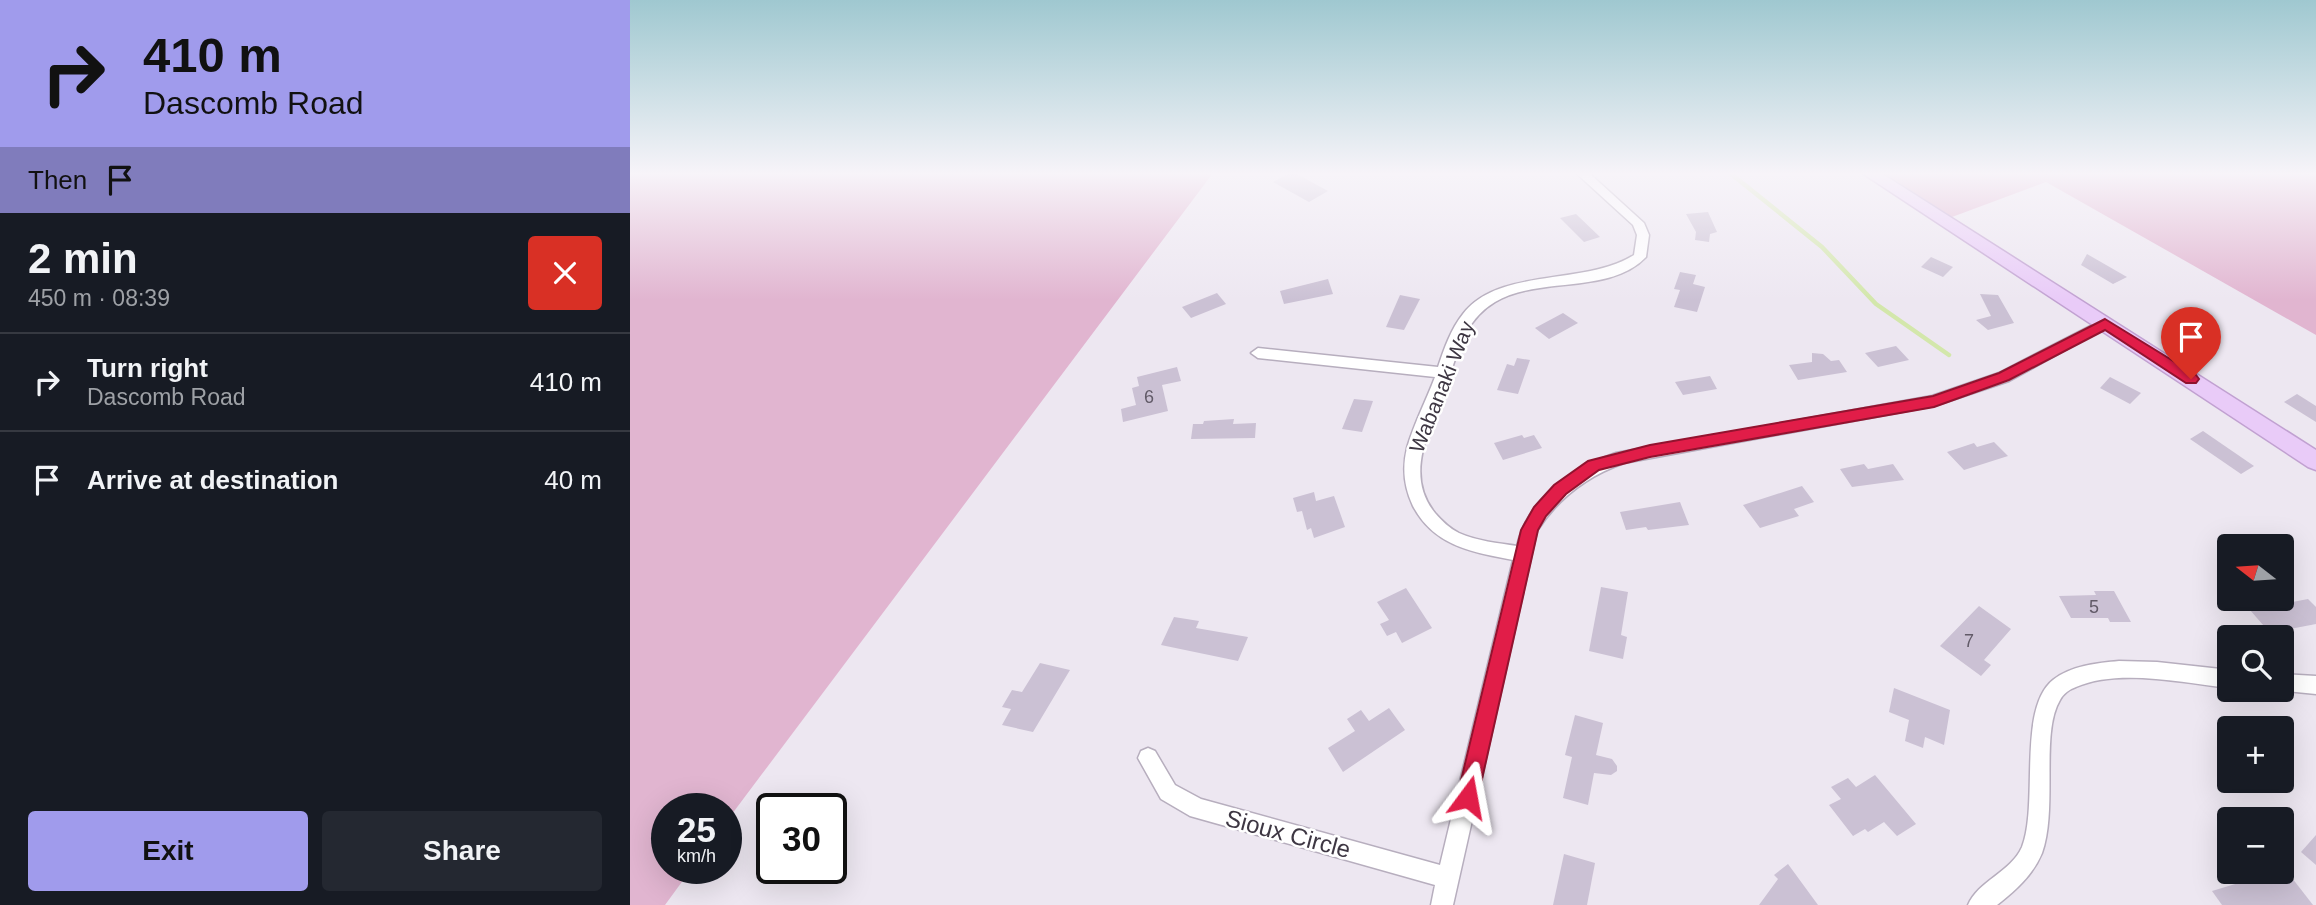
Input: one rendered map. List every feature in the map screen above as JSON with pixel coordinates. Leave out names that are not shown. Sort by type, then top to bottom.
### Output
[{"type":"main road","points":[[1936,215],[2316,461]]},
{"type":"street","name":"Wabanaki Way","points":[[1523,555],[1465,542],[1447,534],[1432,521],[1412,488],[1410,472],[1415,446],[1466,320],[1490,298],[1514,290],[1621,270],[1640,257],[1643,235],[1638,223],[1629,215]]},
{"type":"street","points":[[1443,905],[1529,530],[1540,511],[1560,490],[1594,466],[1650,451],[1934,401],[2004,377],[2105,324]]},
{"type":"street","points":[[1258,353],[1444,373]]},
{"type":"street","points":[[1979,905],[2016,874],[2030,854],[2038,833],[2043,721],[2054,692],[2074,678],[2104,672],[2217,678]]},
{"type":"street","points":[[2294,684],[2316,685]]},
{"type":"street","name":"Sioux Circle","points":[[1148,758],[1168,792],[1197,809],[1449,878]]},
{"type":"shaded area","points":[[630,215],[1181,215],[742,801],[742,793],[651,793],[651,884],[680,884],[665,905],[630,905]]},
{"type":"shaded area","points":[[2105,215],[2316,215],[2316,335]]},
{"type":"building","points":[[1577,215],[1600,237],[1584,242],[1560,218]]},
{"type":"building","points":[[1687,215],[1709,215],[1717,232],[1710,234],[1709,242],[1695,240],[1696,232]]},
{"type":"building","points":[[2087,254],[2127,277],[2113,284],[2081,265]]},
{"type":"building","points":[[1931,257],[1953,267],[1943,277],[1921,267]]},
{"type":"building","points":[[1680,272],[1696,275],[1693,284],[1705,287],[1697,312],[1674,307],[1680,290],[1674,289]]},
{"type":"building","points":[[1328,279],[1333,294],[1284,304],[1280,291]]},
{"type":"building","points":[[1217,293],[1226,304],[1191,318],[1182,307]]},
{"type":"building","points":[[1980,294],[1998,295],[2014,323],[1988,330],[1976,320],[1991,316]]},
{"type":"building","points":[[1400,295],[1420,299],[1404,330],[1386,327]]},
{"type":"building","points":[[1563,313],[1578,323],[1549,339],[1535,328]]},
{"type":"building","points":[[2207,334],[2221,342],[2208,352],[2193,344]]},
{"type":"building","points":[[1896,346],[1909,360],[1878,367],[1865,353]]},
{"type":"building","points":[[1812,353],[1823,354],[1831,361],[1839,360],[1847,372],[1798,380],[1789,365],[1812,362]]},
{"type":"building","points":[[1517,358],[1530,360],[1518,394],[1497,390],[1507,364],[1514,366]]},
{"type":"building","points":[[1177,367],[1181,381],[1162,385],[1168,411],[1123,422],[1121,409],[1136,405],[1132,388],[1139,386],[1137,377]]},
{"type":"building","points":[[1710,376],[1717,389],[1683,395],[1675,382]]},
{"type":"building","points":[[2110,377],[2141,393],[2130,404],[2100,388]]},
{"type":"building","points":[[2297,394],[2316,406],[2316,422],[2284,402]]},
{"type":"building","points":[[1354,399],[1373,401],[1362,432],[1342,429]]},
{"type":"building","points":[[1234,419],[1233,424],[1256,423],[1255,438],[1191,439],[1193,424]]},
{"type":"building","points":[[2203,431],[2254,466],[2241,474],[2190,439]]},
{"type":"building","points":[[1522,435],[1524,438],[1534,435],[1542,448],[1503,460],[1494,443]]},
{"type":"building","points":[[1994,442],[2008,456],[1964,470],[1947,452],[1974,443],[1977,447]]},
{"type":"building","points":[[1864,464],[1868,469],[1893,464],[1904,480],[1852,487],[1840,469]]},
{"type":"building","points":[[1802,486],[1814,502],[1794,509],[1799,516],[1760,528],[1743,505]]},
{"type":"building","points":[[1314,492],[1316,501],[1334,496],[1345,527],[1314,538],[1311,528],[1307,530],[1302,511],[1297,512],[1293,498]]},
{"type":"building","points":[[1680,502],[1689,525],[1626,530],[1620,512]]},
{"type":"building","points":[[1601,587],[1628,592],[1621,635],[1627,637],[1623,659],[1589,651]]},
{"type":"building","points":[[1406,588],[1432,628],[1402,643],[1396,632],[1387,636],[1380,624],[1389,620],[1377,602]]},
{"type":"building","points":[[2094,591],[2114,591],[2131,622],[2110,622],[2108,618],[2071,618],[2059,596],[2096,595]]},
{"type":"building","points":[[2308,599],[2316,607],[2316,624],[2294,628],[2294,625],[2263,625],[2251,611],[2294,611],[2294,602]]},
{"type":"building","points":[[1979,606],[2011,629],[1984,660],[1991,665],[1981,676],[1940,646]]},
{"type":"building","points":[[1174,617],[1199,621],[1196,628],[1248,637],[1238,661],[1161,645]]},
{"type":"building","points":[[1040,663],[1070,670],[1033,732],[1002,725],[1011,709],[1002,707],[1012,690],[1022,692]]},
{"type":"building","points":[[1894,688],[1950,710],[1944,745],[1925,737],[1923,748],[1905,741],[1909,720],[1889,712]]},
{"type":"building","points":[[1389,708],[1405,730],[1343,772],[1328,748],[1355,731],[1347,719],[1361,710],[1369,721]]},
{"type":"building","points":[[1575,715],[1603,723],[1596,755],[1612,759],[1617,766],[1617,771],[1611,775],[1594,773],[1588,805],[1563,798],[1572,757],[1565,755]]},
{"type":"building","points":[[1875,775],[1916,824],[1897,836],[1884,822],[1868,832],[1865,829],[1853,836],[1829,805],[1841,799],[1831,787],[1848,778],[1856,787]]},
{"type":"building","points":[[2316,835],[2316,865],[2301,852]]},
{"type":"building","points":[[1564,854],[1595,863],[1587,905],[1553,905]]},
{"type":"building","points":[[1788,864],[1818,905],[1759,905],[1778,879],[1774,875]]},
{"type":"building","points":[[2294,881],[2313,905],[2222,905],[2212,891],[2235,884],[2294,884]]},
{"type":"waterway","points":[[1783,215],[1822,247],[1876,304],[1949,355]]},
{"type":"route","points":[[1468,797],[1529,530],[1540,511],[1560,490],[1594,466],[1650,451],[1934,401],[2004,377],[2105,324],[2191,379]]}]
